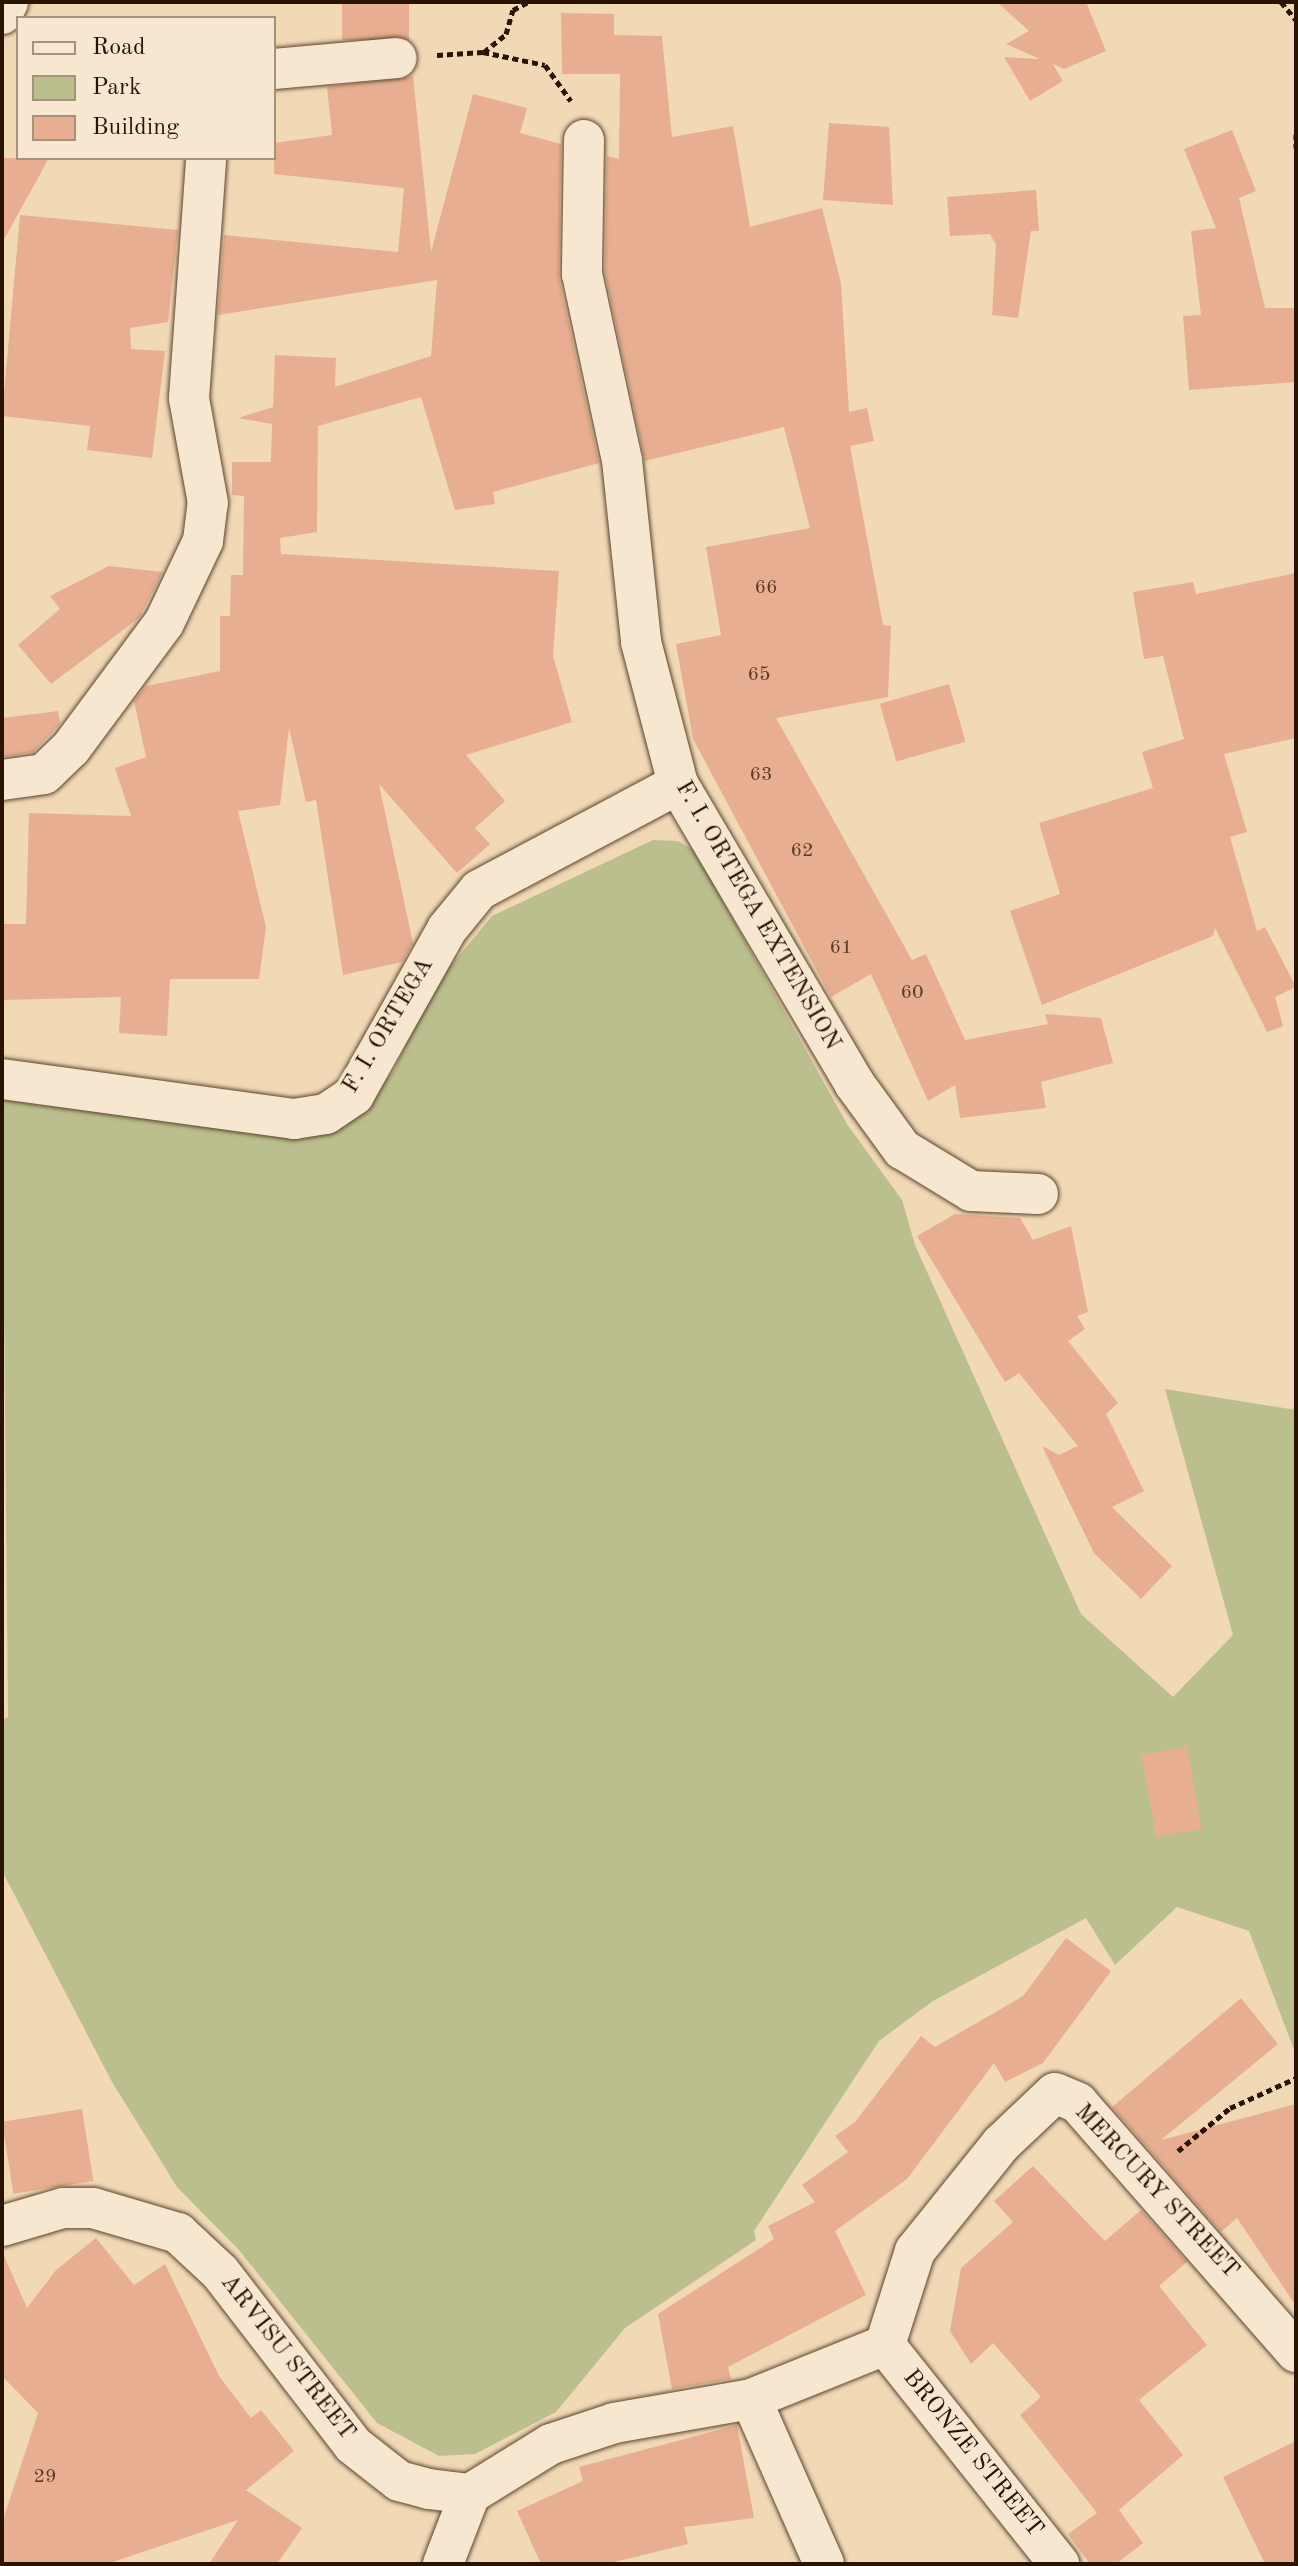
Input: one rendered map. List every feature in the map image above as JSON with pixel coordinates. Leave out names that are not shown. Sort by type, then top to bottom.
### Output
[{"type":"street","points":[[2,14],[8,2]]},
{"type":"street","points":[[276,69],[397,58]]},
{"type":"street","name":"F. I. ORTEGA EXTENSION","points":[[584,140],[582,274],[622,460],[641,642],[678,784],[854,1083],[902,1149],[971,1191],[1038,1194]]},
{"type":"street","points":[[2,780],[44,774],[71,748],[164,623],[203,541],[208,503],[189,398],[206,160]]},
{"type":"street","name":"F. I. ORTEGA","points":[[2,1079],[294,1119],[326,1114],[354,1095],[447,929],[479,890],[678,784]]},
{"type":"street","name":"MERCURY STREET","points":[[885,2345],[915,2251],[1001,2144],[1055,2093],[1078,2103],[1146,2177],[1296,2352]]},
{"type":"street","name":"ARVISU STREET","points":[[2,2226],[63,2208],[93,2208],[178,2233],[220,2272],[353,2445],[399,2481],[470,2494]]},
{"type":"street","points":[[443,2564],[470,2494],[551,2444],[614,2423],[751,2399],[885,2345]]},
{"type":"street","name":"BRONZE STREET","points":[[885,2345],[1059,2564]]},
{"type":"street","points":[[751,2399],[824,2564]]},
{"type":"path","points":[[483,52],[506,34],[513,10],[528,2]]},
{"type":"path","points":[[1281,2],[1296,20]]},
{"type":"path","points":[[397,58],[483,52],[545,65],[568,92]]},
{"type":"path","points":[[1296,134],[1296,148]]},
{"type":"path","points":[[1146,2177],[1230,2108],[1296,2078]]},
{"type":"green space","points":[[653,840],[678,841],[695,851],[847,1124],[902,1200],[915,1245],[1081,1614],[1173,1697],[1233,1635],[1165,1389],[1296,1410],[1296,2055],[1249,1931],[1177,1907],[1115,1965],[1086,1918],[933,2001],[879,2041],[754,2231],[756,2240],[625,2328],[556,2412],[475,2454],[439,2456],[377,2423],[239,2250],[177,2187],[112,2082],[2,1871],[2,1720],[8,1717],[2,1100],[307,1138],[341,1126],[393,1072],[434,986],[492,916]]},
{"type":"building","points":[[342,2],[409,2],[409,40],[342,40]]},
{"type":"building","points":[[997,2],[1086,2],[1106,51],[1064,69],[1053,64],[1063,81],[1030,101],[1004,57],[1040,59],[1006,44],[1029,31]]},
{"type":"building","points":[[561,13],[614,14],[614,35],[662,36],[672,137],[733,126],[750,227],[822,208],[841,283],[849,412],[867,408],[874,441],[850,446],[883,625],[891,626],[888,697],[776,718],[912,960],[926,954],[965,1040],[1048,1024],[1045,1014],[1101,1018],[1113,1063],[1041,1082],[1046,1108],[960,1118],[955,1085],[928,1101],[871,974],[831,997],[693,739],[676,644],[721,635],[706,547],[810,528],[784,427],[645,461],[605,272],[607,156],[619,159],[620,74],[562,74]]},
{"type":"building","points":[[413,76],[431,252],[473,94],[527,108],[520,133],[561,144],[559,278],[599,463],[493,492],[495,504],[455,510],[421,397],[318,426],[317,532],[280,538],[281,554],[559,571],[553,656],[572,722],[466,755],[505,801],[475,828],[490,844],[457,873],[379,784],[413,943],[402,962],[343,975],[316,800],[306,802],[289,728],[280,805],[238,811],[266,927],[259,979],[170,979],[167,1036],[119,1033],[121,997],[2,1000],[2,924],[26,924],[29,813],[131,816],[115,768],[146,757],[134,701],[146,686],[220,671],[220,616],[230,616],[231,575],[243,575],[244,496],[232,495],[232,462],[271,462],[272,424],[238,418],[273,407],[275,355],[336,358],[335,387],[431,356],[437,280],[218,315],[224,235],[398,252],[404,188],[274,174],[276,143],[332,135],[327,87]]},
{"type":"building","points":[[829,123],[889,127],[893,205],[823,200]]},
{"type":"building","points":[[1232,130],[1256,191],[1239,198],[1265,308],[1296,308],[1296,382],[1189,390],[1183,316],[1201,315],[1191,231],[1216,228],[1184,149]]},
{"type":"building","points":[[2,158],[48,160],[2,243]]},
{"type":"building","points":[[1036,190],[1039,231],[1031,231],[1018,318],[992,315],[996,245],[990,234],[950,236],[947,197]]},
{"type":"building","points":[[20,215],[178,230],[168,322],[130,328],[131,349],[165,351],[152,458],[87,450],[90,426],[2,416]]},
{"type":"building","points":[[109,566],[163,572],[139,618],[51,684],[18,645],[60,609],[50,596]]},
{"type":"building","points":[[1296,573],[1296,738],[1224,754],[1247,832],[1230,837],[1257,931],[1265,927],[1296,987],[1275,997],[1283,1026],[1267,1032],[1215,928],[1213,936],[1042,1005],[1010,911],[1060,894],[1039,823],[1153,788],[1142,752],[1184,739],[1163,656],[1144,659],[1133,592],[1193,582],[1196,594]]},
{"type":"building","points":[[949,684],[966,742],[896,762],[880,704]]},
{"type":"building","points":[[58,711],[60,724],[33,752],[2,757],[2,718]]},
{"type":"building","points":[[955,1214],[1020,1218],[1033,1240],[1071,1226],[1088,1312],[1077,1316],[1085,1329],[1068,1341],[1118,1403],[1106,1414],[1144,1491],[1112,1507],[1172,1566],[1141,1599],[1094,1553],[1042,1446],[1059,1455],[1078,1446],[1019,1373],[1005,1382],[917,1236]]},
{"type":"building","points":[[1187,1747],[1201,1829],[1156,1837],[1142,1755]]},
{"type":"building","points":[[1066,1938],[1111,1971],[1043,2063],[1005,2082],[994,2063],[907,2179],[835,2231],[866,2295],[728,2367],[731,2379],[672,2389],[658,2314],[774,2239],[768,2226],[815,2202],[802,2185],[848,2152],[835,2136],[855,2122],[921,2036],[935,2047],[1023,1996]]},
{"type":"building","points":[[1241,1998],[1278,2044],[1161,2140],[1296,2104],[1296,2306],[1237,2218],[1221,2232],[1112,2107]]},
{"type":"building","points":[[82,2109],[93,2181],[13,2194],[2,2122]]},
{"type":"building","points":[[1033,2166],[1105,2241],[1141,2210],[1187,2262],[1159,2286],[1207,2345],[1139,2400],[1183,2455],[1119,2510],[1143,2543],[1116,2564],[1090,2564],[1068,2534],[1097,2513],[1020,2415],[1041,2397],[993,2343],[971,2364],[950,2331],[961,2268],[1013,2222],[994,2201]]},
{"type":"building","points":[[96,2238],[134,2285],[165,2264],[219,2376],[251,2418],[261,2410],[294,2451],[246,2490],[302,2528],[277,2564],[209,2564],[238,2520],[107,2564],[2,2564],[2,2523],[38,2413],[2,2376],[2,2251],[27,2308],[56,2270]]},
{"type":"building","points":[[737,2425],[754,2518],[684,2527],[688,2544],[606,2564],[541,2564],[517,2511],[583,2481],[579,2467]]},
{"type":"building","points":[[1296,2441],[1296,2564],[1265,2564],[1223,2477]]}]
